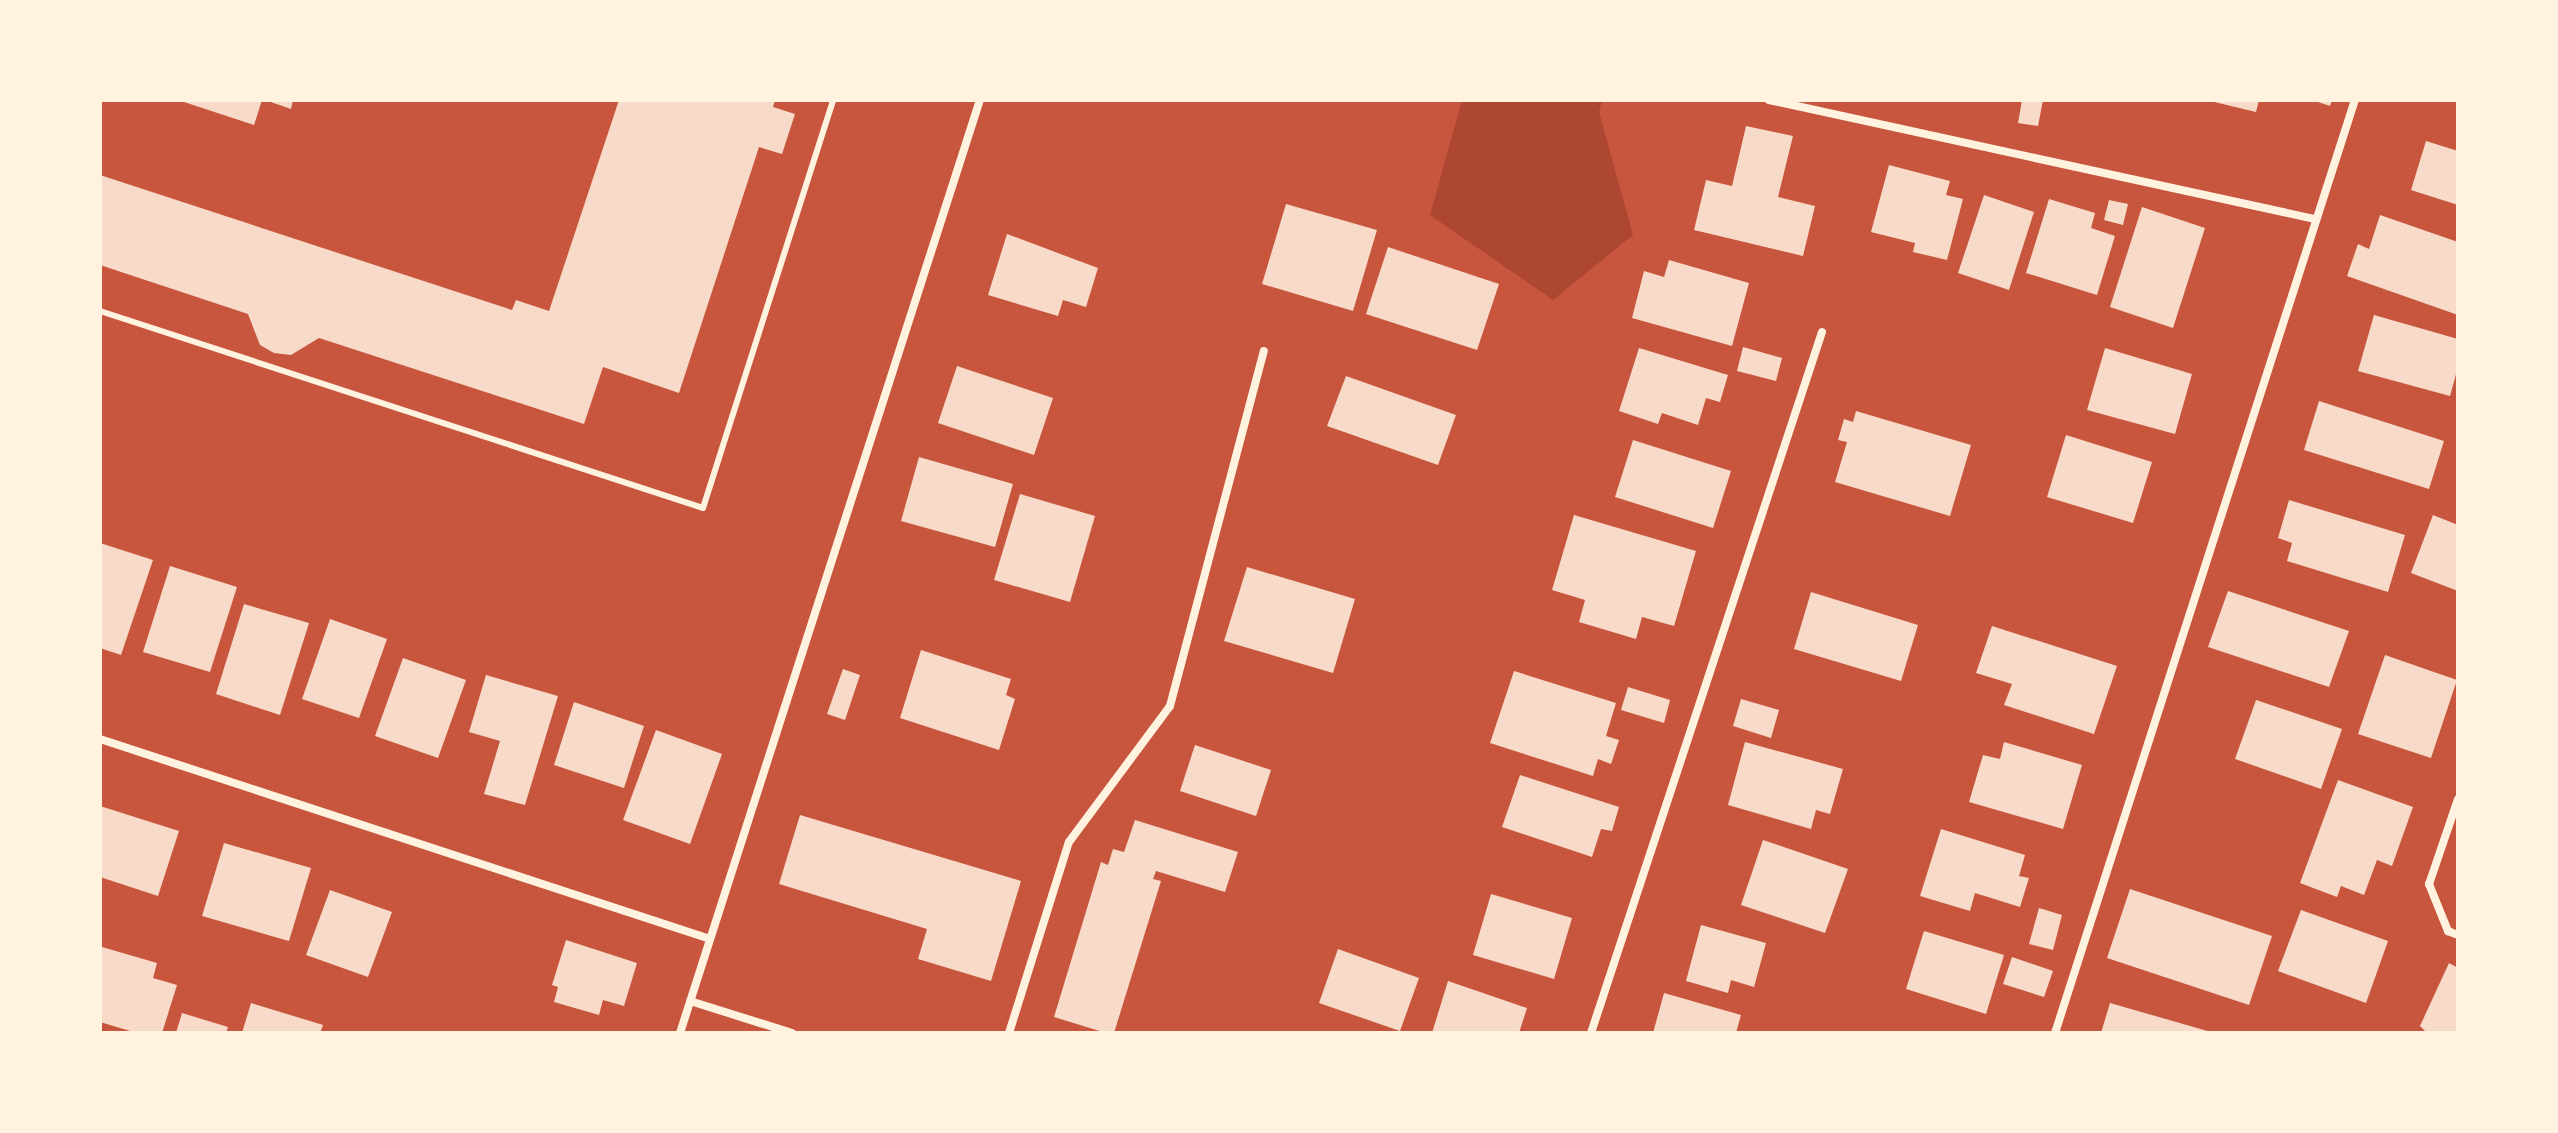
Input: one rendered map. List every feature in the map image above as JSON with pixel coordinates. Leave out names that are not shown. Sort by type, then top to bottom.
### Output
[{"type":"street","points":[[680,1033],[707,938],[980,100]]},
{"type":"street","points":[[1769,100],[2315,219]]},
{"type":"street","points":[[2055,1033],[2355,100]]},
{"type":"street","points":[[1591,1033],[1822,332]]},
{"type":"street","points":[[1009,1033],[1069,842],[1170,706],[1264,351]]},
{"type":"street","points":[[100,739],[707,938]]},
{"type":"street","points":[[2458,799],[2429,884],[2448,931],[2458,935]]},
{"type":"street","points":[[690,1001],[792,1033]]},
{"type":"lane","points":[[100,311],[703,508],[833,100]]},
{"type":"shaded area","points":[[1462,100],[1602,100],[1599,112],[1633,235],[1553,300],[1430,215]]},
{"type":"building","points":[[178,100],[262,100],[254,125]]},
{"type":"building","points":[[265,100],[293,100],[291,109]]},
{"type":"building","points":[[619,100],[775,100],[773,107],[795,114],[782,154],[759,147],[679,393],[603,367],[584,424],[319,338],[291,355],[274,353],[260,345],[248,314],[100,265],[100,175],[512,310],[516,300],[549,311]]},
{"type":"building","points":[[2022,100],[2043,100],[2038,126],[2018,123]]},
{"type":"building","points":[[2206,100],[2259,100],[2256,112]]},
{"type":"building","points":[[2312,100],[2332,100],[2330,106]]},
{"type":"building","points":[[1746,126],[1793,136],[1778,197],[1815,206],[1803,256],[1694,230],[1706,180],[1732,186]]},
{"type":"building","points":[[2426,141],[2458,151],[2458,205],[2411,190]]},
{"type":"building","points":[[1889,165],[1950,181],[1946,195],[1963,199],[1947,260],[1913,252],[1915,243],[1871,232]]},
{"type":"building","points":[[1984,195],[2034,212],[2009,290],[1958,273]]},
{"type":"building","points":[[2049,199],[2095,213],[2091,228],[2115,236],[2097,295],[2026,273]]},
{"type":"building","points":[[2109,200],[2128,204],[2123,225],[2104,220]]},
{"type":"building","points":[[1286,204],[1377,230],[1353,311],[1262,284]]},
{"type":"building","points":[[2142,207],[2205,228],[2173,328],[2110,307]]},
{"type":"building","points":[[2380,215],[2458,242],[2458,315],[2347,276],[2358,244],[2369,249]]},
{"type":"building","points":[[1007,234],[1098,268],[1086,307],[1063,300],[1058,316],[988,295]]},
{"type":"building","points":[[1388,247],[1499,284],[1477,350],[1366,314]]},
{"type":"building","points":[[1669,260],[1749,283],[1732,346],[1632,318],[1644,271],[1664,277]]},
{"type":"building","points":[[2374,315],[2458,339],[2458,367],[2450,396],[2358,371]]},
{"type":"building","points":[[1743,347],[1782,358],[1776,381],[1737,371]]},
{"type":"building","points":[[1639,348],[1728,375],[1720,402],[1706,398],[1698,425],[1662,413],[1658,424],[1619,411]]},
{"type":"building","points":[[2105,348],[2192,374],[2175,434],[2087,410]]},
{"type":"building","points":[[957,366],[1053,398],[1034,455],[938,423]]},
{"type":"building","points":[[1346,376],[1456,415],[1438,465],[1327,426]]},
{"type":"building","points":[[2319,401],[2444,441],[2429,489],[2304,450]]},
{"type":"building","points":[[1856,411],[1971,445],[1950,516],[1835,482],[1847,442],[1838,440],[1844,419],[1853,422]]},
{"type":"building","points":[[2066,435],[2152,462],[2133,523],[2047,497]]},
{"type":"building","points":[[1633,440],[1731,471],[1713,528],[1615,497]]},
{"type":"building","points":[[919,457],[1013,484],[995,547],[901,521]]},
{"type":"building","points":[[1020,494],[1095,516],[1070,602],[994,580]]},
{"type":"building","points":[[2289,500],[2405,535],[2388,592],[2287,561],[2292,543],[2278,538]]},
{"type":"building","points":[[1574,515],[1696,551],[1674,626],[1642,617],[1636,639],[1579,622],[1585,600],[1552,590]]},
{"type":"building","points":[[2433,515],[2458,525],[2458,591],[2411,573]]},
{"type":"building","points":[[100,543],[153,560],[121,655],[100,648]]},
{"type":"building","points":[[170,566],[237,587],[210,672],[143,652]]},
{"type":"building","points":[[1247,567],[1355,599],[1333,673],[1224,641]]},
{"type":"building","points":[[2228,591],[2349,631],[2329,687],[2208,647]]},
{"type":"building","points":[[1811,592],[1918,625],[1901,681],[1794,649]]},
{"type":"building","points":[[244,604],[309,623],[280,715],[216,694]]},
{"type":"building","points":[[330,619],[387,639],[359,718],[302,699]]},
{"type":"building","points":[[1992,626],[2117,666],[2094,734],[2004,705],[2012,684],[1976,673]]},
{"type":"building","points":[[921,650],[1011,679],[1006,695],[1015,699],[999,750],[900,718]]},
{"type":"building","points":[[2385,655],[2457,680],[2431,758],[2358,734]]},
{"type":"building","points":[[403,658],[466,680],[438,758],[375,736]]},
{"type":"building","points":[[843,669],[860,675],[845,720],[827,714]]},
{"type":"building","points":[[1514,671],[1616,703],[1606,736],[1619,740],[1611,764],[1598,759],[1593,776],[1490,743]]},
{"type":"building","points":[[486,675],[558,696],[525,805],[484,794],[500,741],[469,732]]},
{"type":"building","points":[[1628,687],[1670,700],[1664,723],[1621,710]]},
{"type":"building","points":[[1741,699],[1779,710],[1771,738],[1733,726]]},
{"type":"building","points":[[2256,700],[2342,729],[2321,789],[2235,759]]},
{"type":"building","points":[[574,702],[644,726],[624,788],[554,765]]},
{"type":"building","points":[[656,730],[722,754],[690,844],[623,820]]},
{"type":"building","points":[[1745,742],[1843,769],[1830,814],[1816,810],[1811,829],[1728,805]]},
{"type":"building","points":[[2004,742],[2082,765],[2063,829],[1969,802],[1983,755],[2000,759]]},
{"type":"building","points":[[1195,745],[1271,770],[1256,816],[1180,791]]},
{"type":"building","points":[[1520,775],[1619,807],[1612,831],[1601,829],[1592,857],[1502,827]]},
{"type":"building","points":[[2338,780],[2413,807],[2392,866],[2377,860],[2364,895],[2341,886],[2337,897],[2300,883]]},
{"type":"building","points":[[100,806],[179,831],[158,896],[100,877]]},
{"type":"building","points":[[800,815],[1021,881],[991,981],[918,959],[927,929],[779,884]]},
{"type":"building","points":[[1135,820],[1238,852],[1225,892],[1156,871],[1153,879],[1161,881],[1114,1033],[1106,1033],[1054,1017],[1101,862],[1108,865],[1113,849],[1124,852]]},
{"type":"building","points":[[1941,829],[2025,855],[2019,876],[2029,878],[2020,907],[1975,893],[1970,911],[1920,896]]},
{"type":"building","points":[[1763,840],[1848,869],[1825,933],[1741,905]]},
{"type":"building","points":[[224,843],[311,868],[289,941],[202,916]]},
{"type":"building","points":[[2130,889],[2272,936],[2249,1005],[2107,958]]},
{"type":"building","points":[[330,890],[392,912],[368,977],[306,955]]},
{"type":"building","points":[[1491,894],[1572,918],[1554,979],[1473,955]]},
{"type":"building","points":[[2039,908],[2062,915],[2053,950],[2029,944]]},
{"type":"building","points":[[2301,910],[2388,941],[2366,1003],[2278,971]]},
{"type":"building","points":[[1701,925],[1766,943],[1754,987],[1731,980],[1728,993],[1686,981]]},
{"type":"building","points":[[1924,931],[2004,955],[1986,1014],[1906,989]]},
{"type":"building","points":[[566,940],[637,963],[624,1006],[603,1000],[599,1015],[554,1002],[558,987],[552,985]]},
{"type":"building","points":[[102,947],[157,963],[153,978],[177,985],[162,1033],[137,1033],[100,1022]]},
{"type":"building","points":[[1338,949],[1419,978],[1400,1031],[1319,1003]]},
{"type":"building","points":[[2012,957],[2053,971],[2044,997],[2003,984]]},
{"type":"building","points":[[2449,963],[2458,968],[2458,1033],[2427,1033],[2420,1026]]},
{"type":"building","points":[[1448,981],[1527,1008],[1519,1033],[1432,1033]]},
{"type":"building","points":[[1664,993],[1741,1015],[1736,1033],[1653,1033]]},
{"type":"building","points":[[251,1003],[323,1025],[320,1033],[242,1033]]},
{"type":"building","points":[[2110,1003],[2211,1032],[2211,1033],[2101,1033]]},
{"type":"building","points":[[182,1013],[228,1027],[226,1033],[176,1033]]}]
